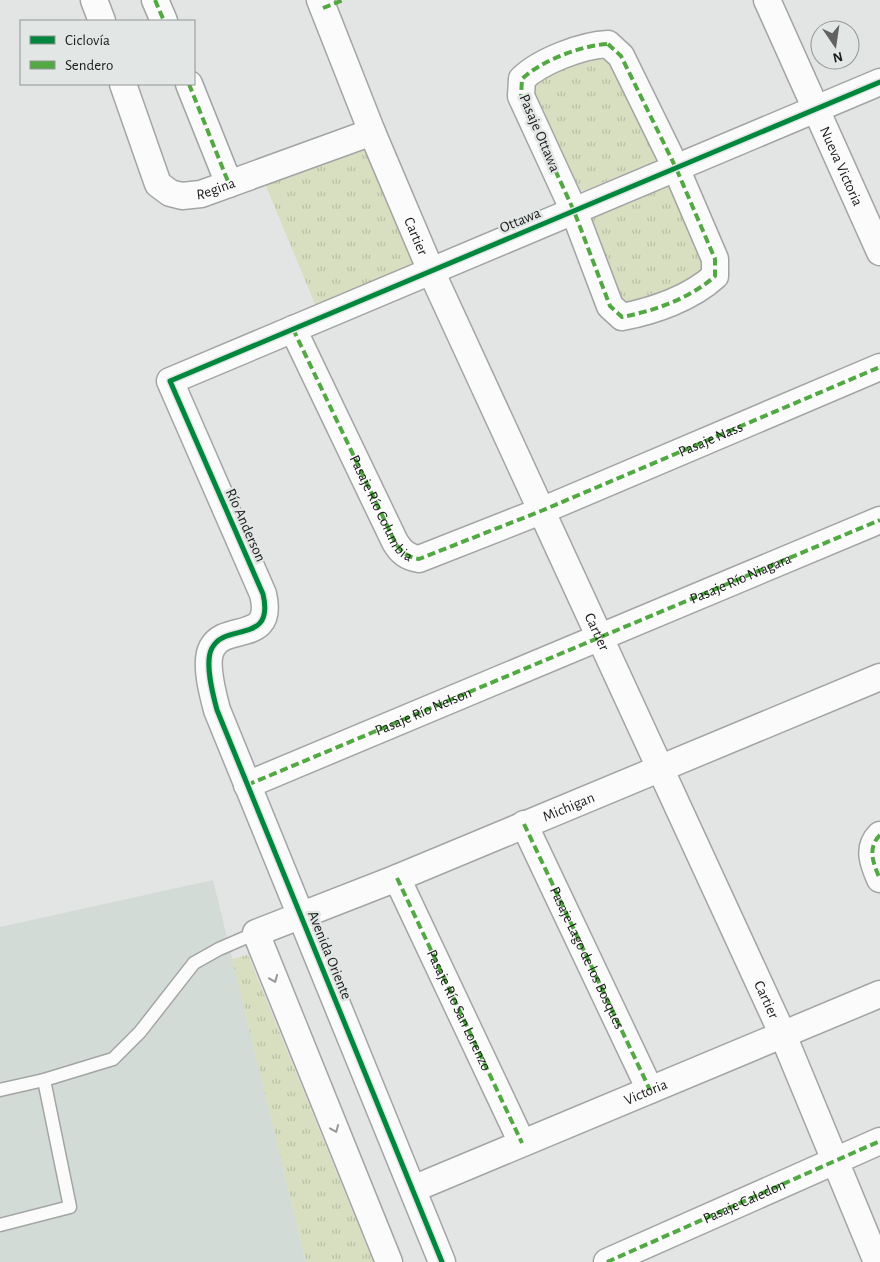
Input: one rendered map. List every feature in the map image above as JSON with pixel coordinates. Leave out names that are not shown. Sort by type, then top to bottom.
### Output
[{"type":"street","points":[[94,0],[102,20]]},
{"type":"street","points":[[155,0],[164,20]]},
{"type":"street","name":"Nueva Victoria","points":[[767,0],[880,252]]},
{"type":"street","name":"Cartier","points":[[328,3],[372,132],[431,271],[783,1035],[877,1262]]},
{"type":"street","name":"Pasaje Ottawa","points":[[574,211],[521,96],[522,78],[532,69],[593,45],[608,44],[622,56],[676,168]]},
{"type":"street","name":"Ottawa","points":[[170,381],[880,82]]},
{"type":"street","name":"Regina","points":[[123,85],[158,184],[170,193],[182,196],[200,194],[372,132]]},
{"type":"street","points":[[189,85],[229,184]]},
{"type":"street","points":[[574,211],[610,306],[622,316],[640,313],[701,289],[715,276],[715,259],[676,168]]},
{"type":"street","name":"Pasaje Río Columbia","points":[[293,329],[395,542],[402,552],[411,558],[426,557],[542,511]]},
{"type":"street","name":"Pasaje Nass","points":[[542,511],[880,366]]},
{"type":"street","name":"Río Anderson","points":[[170,381],[263,594],[266,609],[261,622],[255,627],[218,641],[212,646],[209,653]]},
{"type":"street","name":"Pasaje Río Niagara","points":[[600,638],[880,520]]},
{"type":"street","name":"Pasaje Río Nelson","points":[[247,785],[600,638]]},
{"type":"street","name":"Avenida Oriente","points":[[209,653],[212,691],[217,710],[442,1262]]},
{"type":"street","name":"Michigan","points":[[256,934],[397,878],[880,677]]},
{"type":"street","name":"Pasaje Lago de los Bosques","points":[[524,824],[650,1090]]},
{"type":"street","points":[[880,835],[872,846],[873,862],[880,879]]},
{"type":"street","name":"Pasaje Río San Lorenzo","points":[[397,878],[522,1143]]},
{"type":"street","points":[[256,934],[389,1262]]},
{"type":"street","name":"Victoria","points":[[413,1189],[880,994]]},
{"type":"street","name":"Pasaje Caledon","points":[[607,1262],[880,1141]]},
{"type":"lane","points":[[0,1090],[44,1080],[113,1059],[140,1032],[194,963],[219,949],[256,934]]},
{"type":"lane","points":[[0,1225],[70,1207],[44,1080]]},
{"type":"shaded area","points":[[213,880],[306,1262],[0,1262],[0,927]]},
{"type":"green space","points":[[606,49],[659,156],[654,162],[585,190],[577,190],[527,83]]},
{"type":"green space","points":[[370,139],[423,265],[317,309],[263,179]]},
{"type":"green space","points":[[665,184],[671,186],[711,271],[625,311],[585,220]]},
{"type":"green space","points":[[248,955],[373,1262],[306,1262],[232,959]]},
{"type":"marked path","points":[[155,0],[164,20]]},
{"type":"marked path","points":[[323,8],[343,0]]},
{"type":"marked path","points":[[608,44],[621,56],[676,168],[715,259],[715,276],[695,291],[659,307],[622,317],[610,306],[574,211],[521,96],[522,79],[540,66],[562,55],[587,47],[608,44]]},
{"type":"marked path","points":[[189,85],[229,184]]},
{"type":"marked path","points":[[293,329],[395,542],[405,554],[419,559],[541,511],[880,367]]},
{"type":"marked path","points":[[247,785],[880,520]]},
{"type":"marked path","points":[[524,824],[650,1090]]},
{"type":"marked path","points":[[880,835],[872,850],[873,861],[880,879]]},
{"type":"marked path","points":[[397,878],[522,1143]]},
{"type":"marked path","points":[[607,1262],[880,1141]]},
{"type":"cycle path","points":[[442,1262],[217,710],[209,670],[212,648],[218,640],[256,627],[262,620],[265,610],[263,594],[170,381],[880,82]]}]
